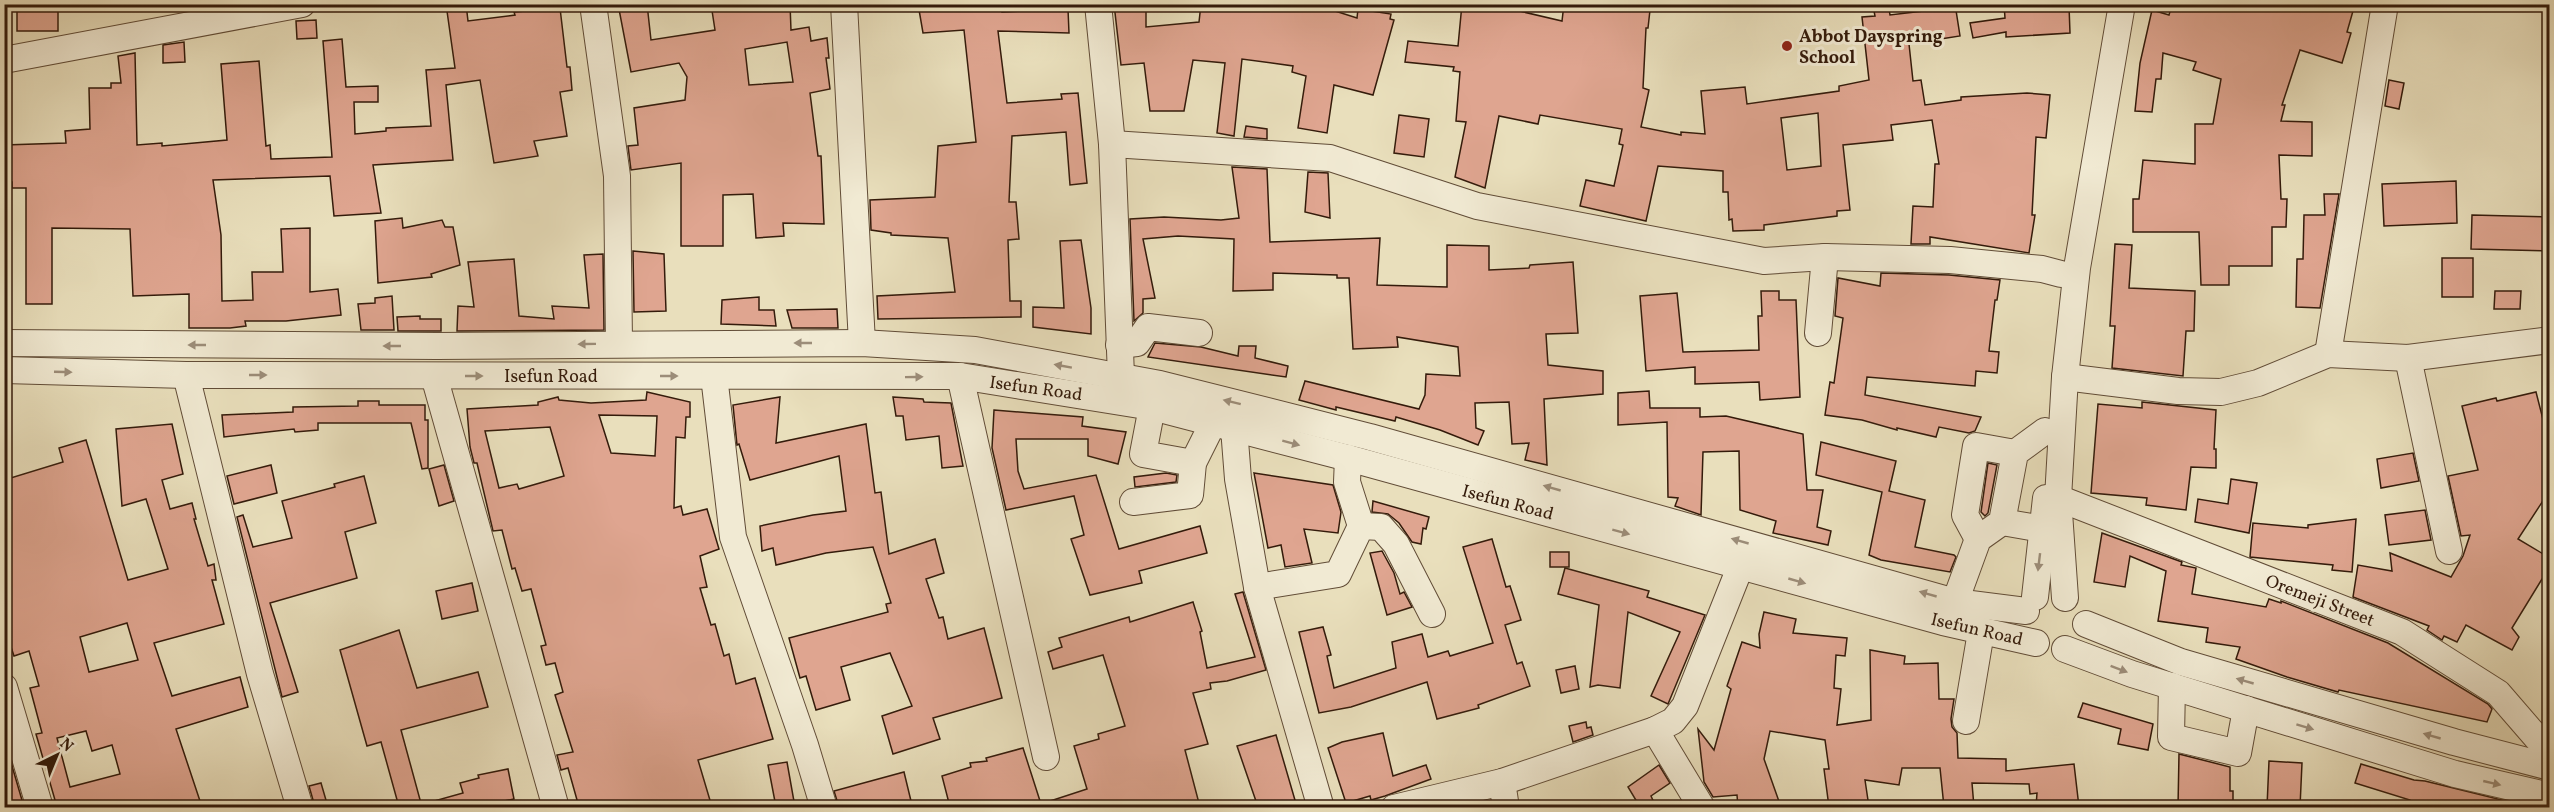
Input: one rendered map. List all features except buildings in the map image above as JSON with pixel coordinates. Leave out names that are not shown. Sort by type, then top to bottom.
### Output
[{"type":"street","points":[[4,60],[302,4]]},
{"type":"street","points":[[593,4],[617,176],[619,344]]},
{"type":"street","points":[[844,4],[862,343]]},
{"type":"street","points":[[1098,4],[1112,144],[1119,388]]},
{"type":"street","points":[[2107,4],[2061,274],[2045,431],[2043,529],[2026,627],[2036,643],[2052,650],[2065,649],[2172,686],[2455,774],[2550,796]]},
{"type":"street","points":[[2065,598],[2058,498],[2065,377],[2077,268],[2122,4]]},
{"type":"street","points":[[2328,354],[2385,4]]},
{"type":"street","points":[[1112,144],[1330,158],[1477,206],[1764,261],[1825,257],[1950,260],[2042,269],[2061,274]]},
{"type":"street","points":[[1818,333],[1825,257]]},
{"type":"street","points":[[1119,345],[1137,344],[1148,327],[1199,333]]},
{"type":"street","points":[[2065,377],[2178,391],[2221,392],[2258,383],[2328,354],[2408,358],[2550,340]]},
{"type":"street","name":"Isefun Road","points":[[4,343],[437,346],[862,343],[975,350],[1119,388],[1152,407],[1348,458],[1981,632],[2036,643]]},
{"type":"street","points":[[2408,358],[2449,551]]},
{"type":"street","name":"Isefun Road","points":[[4,370],[186,375],[960,376],[1119,388],[1171,386],[1370,437],[1955,602],[2031,604]]},
{"type":"street","points":[[186,375],[260,674],[300,807]]},
{"type":"street","points":[[434,376],[556,807]]},
{"type":"street","points":[[714,376],[733,537],[824,807]]},
{"type":"street","points":[[960,376],[1046,757]]},
{"type":"street","points":[[1152,407],[1143,454],[1192,463]]},
{"type":"street","points":[[1133,502],[1190,495],[1192,463],[1223,425]]},
{"type":"street","points":[[1223,425],[1238,479],[1257,587],[1321,807]]},
{"type":"street","points":[[1955,602],[1978,539],[2001,522],[2015,453],[2045,431]]},
{"type":"street","points":[[1978,539],[1965,515],[1976,446],[2015,453]]},
{"type":"street","points":[[1257,587],[1338,574],[1360,526],[1347,482],[1348,458]]},
{"type":"street","name":"Oremeji Street","points":[[2058,498],[2402,632],[2498,693],[2550,753]]},
{"type":"street","points":[[2001,522],[2043,529]]},
{"type":"street","points":[[1360,526],[1381,527],[1396,544],[1432,614]]},
{"type":"street","points":[[1394,807],[1502,782],[1655,730],[1673,720],[1685,706],[1741,565]]},
{"type":"street","points":[[2031,604],[2051,590],[2069,593],[2065,598]]},
{"type":"street","points":[[2065,598],[2083,605],[2086,624],[2079,640],[2065,649]]},
{"type":"street","points":[[2086,624],[2181,662],[2454,742],[2550,767]]},
{"type":"street","points":[[1966,721],[1981,632]]},
{"type":"street","points":[[2172,686],[2171,737],[2238,753],[2246,709]]},
{"type":"street","points":[[4,687],[39,807]]},
{"type":"street","points":[[1655,730],[1702,807]]},
{"type":"street","points":[[1502,782],[1506,807]]},
{"type":"place","name":"Abbot Dayspring School","points":[[1787,46]]}]
